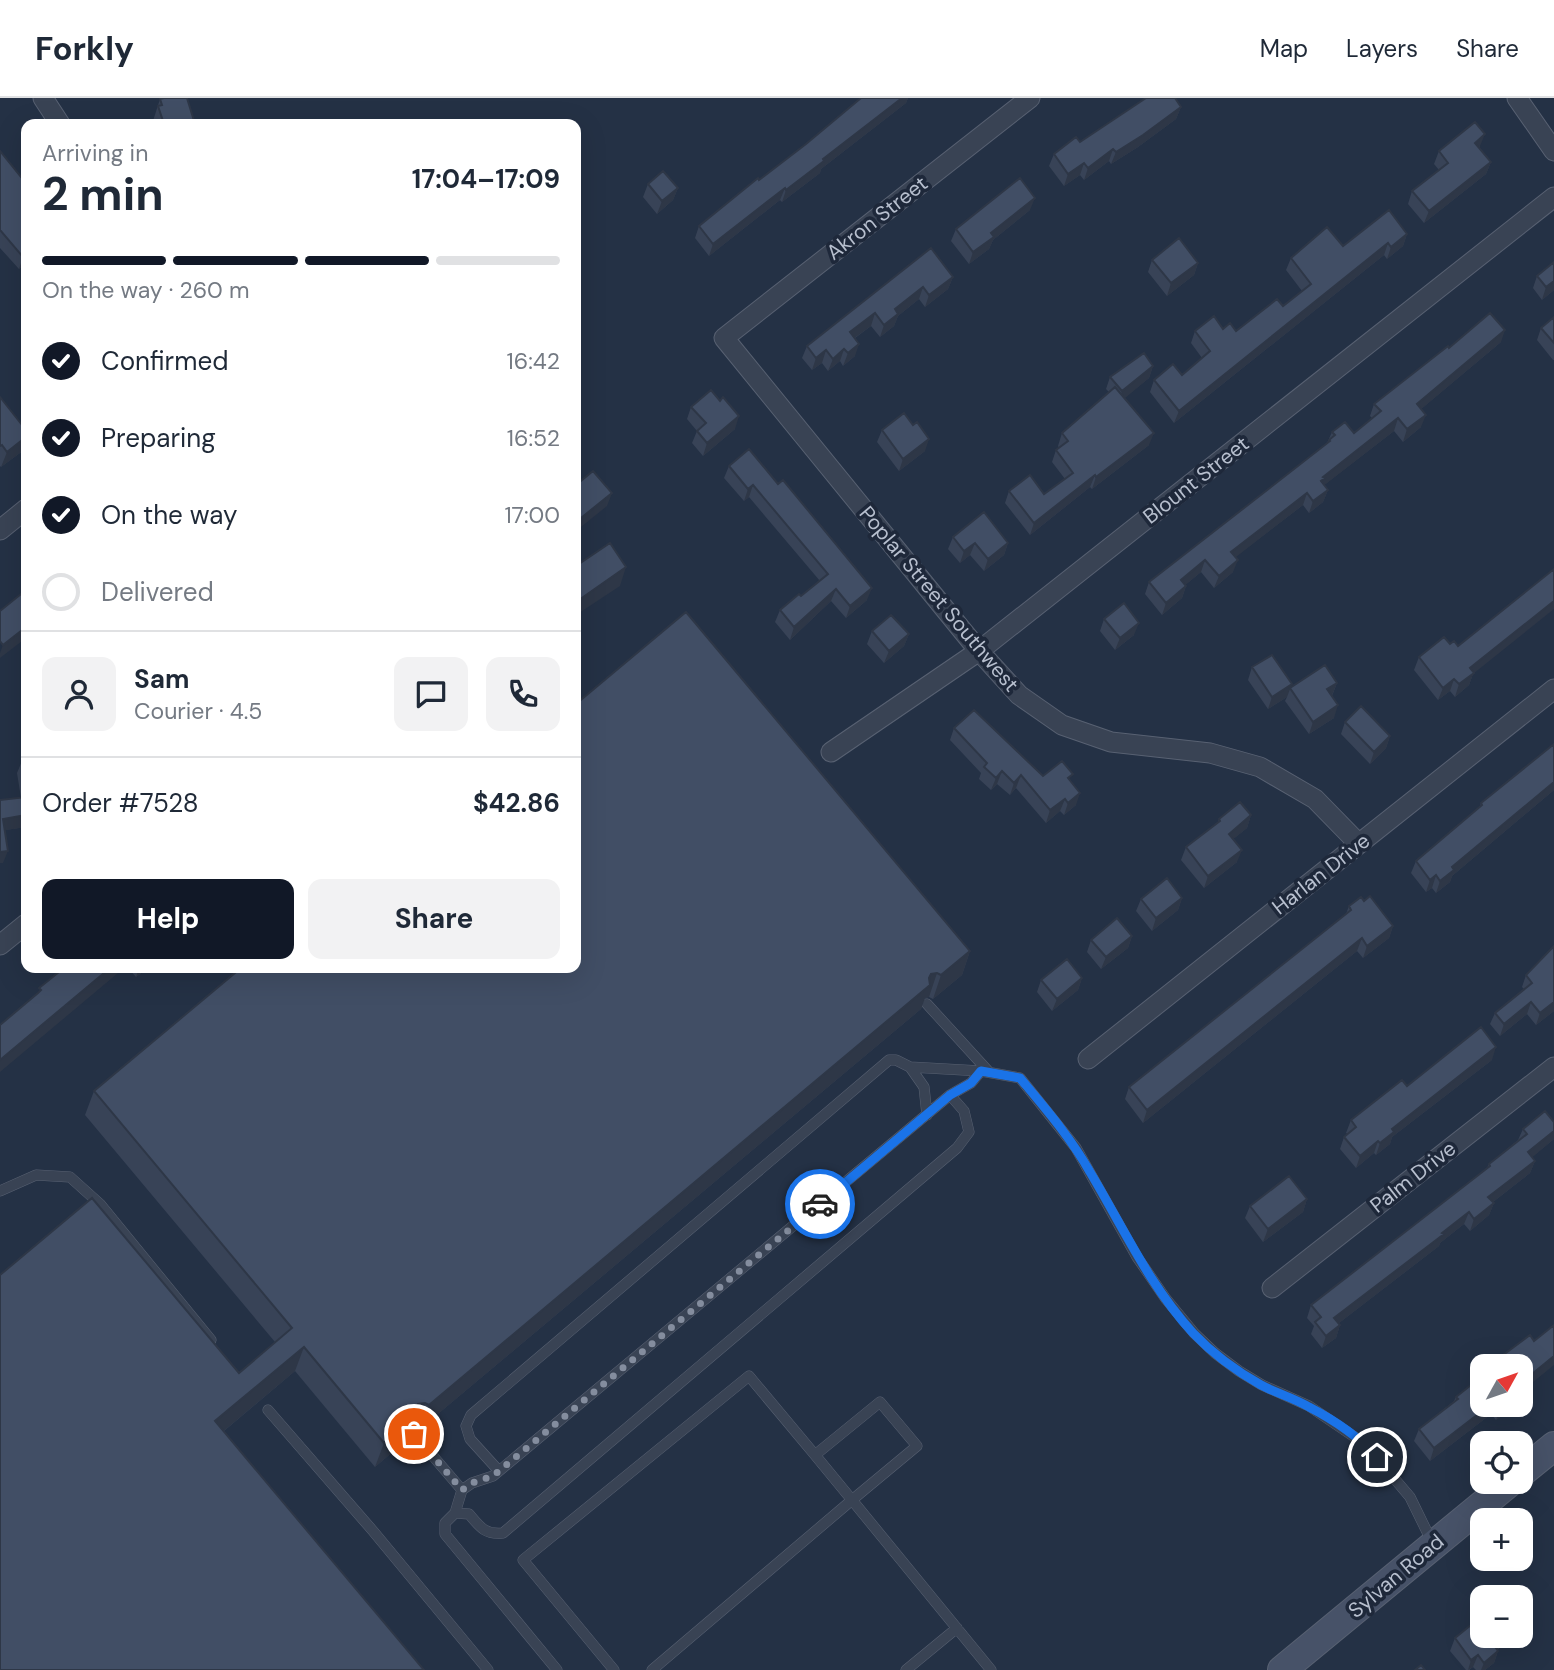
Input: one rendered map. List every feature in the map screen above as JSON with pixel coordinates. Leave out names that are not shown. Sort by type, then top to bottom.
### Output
[{"type":"main road","points":[[1533,1463],[1554,1446]]},
{"type":"main road","name":"Sylvan Road","points":[[1283,1670],[1495,1494]]},
{"type":"street","points":[[43,98],[57,119]]},
{"type":"street","name":"Akron Street","points":[[724,338],[1031,98]]},
{"type":"street","points":[[1517,98],[1554,151]]},
{"type":"street","name":"Blount Street","points":[[831,752],[979,651],[1554,197]]},
{"type":"street","name":"Poplar Street Southwest","points":[[724,338],[979,651],[1019,695],[1062,724],[1111,742],[1210,753],[1260,767],[1315,799],[1359,844]]},
{"type":"street","points":[[0,530],[21,513]]},
{"type":"street","name":"Harlan Drive","points":[[1088,1059],[1554,689]]},
{"type":"street","points":[[0,944],[21,927]]},
{"type":"street","name":"Palm Drive","points":[[1272,1288],[1551,1074]]},
{"type":"lane","points":[[927,1004],[985,1072]]},
{"type":"lane","points":[[499,1471],[470,1439],[466,1426],[471,1415],[889,1060],[896,1060],[910,1067],[985,1072],[1020,1078],[1076,1148],[1137,1257],[1194,1333],[1239,1371],[1308,1406],[1365,1444],[1410,1497],[1434,1544]]},
{"type":"lane","points":[[910,1067],[924,1087],[926,1115]]},
{"type":"lane","points":[[557,1670],[445,1534],[445,1523],[455,1513],[462,1490],[499,1471],[950,1095],[985,1072]]},
{"type":"lane","points":[[455,1513],[469,1514],[483,1529],[492,1534],[503,1533],[957,1148],[969,1132],[964,1111],[950,1095]]},
{"type":"lane","points":[[0,1191],[36,1175],[70,1178],[100,1203],[223,1354]]},
{"type":"lane","points":[[614,1670],[523,1560],[749,1376],[991,1670]]},
{"type":"lane","points":[[652,1670],[917,1446],[880,1402],[816,1455]]},
{"type":"lane","points":[[268,1410],[488,1670]]},
{"type":"lane","points":[[414,1434],[462,1490]]},
{"type":"lane","points":[[906,1670],[957,1628]]},
{"type":"building","points":[[187,98],[193,119],[162,119],[158,106],[162,105],[160,99]]},
{"type":"building","points":[[861,98],[902,98],[823,159],[824,161],[713,244],[699,226]]},
{"type":"building","points":[[1146,98],[1175,98],[1181,107],[1116,152],[1113,149],[1088,168],[1084,163],[1068,174],[1054,154],[1076,137],[1080,142]]},
{"type":"building","points":[[1475,122],[1485,134],[1475,143],[1491,162],[1429,211],[1412,191],[1448,163],[1439,151]]},
{"type":"building","points":[[0,151],[21,177],[21,255],[0,230]]},
{"type":"building","points":[[663,171],[678,188],[662,201],[648,184]]},
{"type":"building","points":[[1020,178],[1035,198],[991,233],[994,237],[973,252],[956,229]]},
{"type":"building","points":[[1389,210],[1407,234],[1391,247],[1388,243],[1179,411],[1154,380],[1173,364],[1182,375],[1210,351],[1195,331],[1214,316],[1223,329],[1230,323],[1236,331],[1277,299],[1283,306],[1311,284],[1291,258],[1327,227],[1343,246]]},
{"type":"building","points":[[1179,238],[1198,263],[1171,283],[1152,260]]},
{"type":"building","points":[[931,248],[953,277],[929,295],[923,287],[895,309],[898,314],[884,325],[875,313],[850,332],[859,344],[848,353],[844,349],[833,359],[826,350],[816,358],[807,346]]},
{"type":"building","points":[[1554,262],[1554,281],[1546,287],[1537,276]]},
{"type":"building","points":[[1490,313],[1505,330],[1417,404],[1426,415],[1407,429],[1398,418],[1323,477],[1325,478],[1321,481],[1328,490],[1313,501],[1307,493],[1231,552],[1238,560],[1219,576],[1205,560],[1181,580],[1186,586],[1166,603],[1149,582],[1330,441],[1335,435],[1332,432],[1345,422],[1354,433],[1381,411],[1374,404],[1448,346],[1449,348]]},
{"type":"building","points":[[1554,317],[1554,343],[1541,328]]},
{"type":"building","points":[[1144,353],[1153,366],[1122,391],[1110,377]]},
{"type":"building","points":[[1115,387],[1154,433],[1034,523],[1009,491],[1030,475],[1044,494],[1073,473],[1056,450],[1068,441],[1062,433]]},
{"type":"building","points":[[711,390],[720,401],[723,397],[739,416],[707,443],[697,431],[706,423],[691,407]]},
{"type":"building","points":[[0,397],[21,424],[21,441],[7,452],[0,446]]},
{"type":"building","points":[[904,413],[913,425],[917,422],[929,439],[903,459],[882,430]]},
{"type":"building","points":[[749,449],[778,484],[783,480],[872,588],[850,606],[836,589],[794,627],[780,610],[828,574],[753,485],[748,489],[729,466]]},
{"type":"building","points":[[593,471],[612,493],[581,518],[581,481]]},
{"type":"building","points":[[984,512],[1008,543],[988,559],[975,543],[964,551],[953,537]]},
{"type":"building","points":[[610,543],[626,567],[581,598],[581,563]]},
{"type":"building","points":[[1554,569],[1554,601],[1470,668],[1474,673],[1459,684],[1454,679],[1443,688],[1419,657],[1444,637],[1450,644],[1454,641],[1458,646]]},
{"type":"building","points":[[21,594],[21,631],[3,645],[0,641],[0,611]]},
{"type":"building","points":[[1124,603],[1139,623],[1120,638],[1104,619]]},
{"type":"building","points":[[686,612],[970,951],[941,975],[931,974],[930,985],[429,1405],[418,1404],[417,1415],[384,1443],[304,1347],[215,1421],[424,1670],[0,1670],[0,1275],[92,1198],[239,1373],[292,1328],[94,1091],[235,973],[581,973],[581,700]]},
{"type":"building","points":[[891,615],[909,634],[889,651],[872,631]]},
{"type":"building","points":[[1272,655],[1292,684],[1272,697],[1252,667]]},
{"type":"building","points":[[1325,665],[1337,683],[1327,689],[1338,705],[1313,722],[1290,688]]},
{"type":"building","points":[[1361,706],[1390,736],[1374,752],[1345,722]]},
{"type":"building","points":[[974,710],[1043,776],[1062,761],[1073,774],[1068,778],[1080,793],[1068,803],[1065,799],[1050,810],[1021,775],[1014,783],[1002,771],[996,778],[984,767],[987,763],[954,728]]},
{"type":"building","points":[[1554,744],[1554,782],[1452,867],[1454,870],[1440,881],[1436,875],[1430,880],[1416,861],[1482,805],[1481,803]]},
{"type":"building","points":[[21,798],[21,816],[3,819],[8,851],[0,852],[0,800]]},
{"type":"building","points":[[1240,802],[1251,815],[1229,834],[1242,850],[1208,876],[1186,847]]},
{"type":"building","points":[[1167,878],[1182,898],[1156,918],[1141,899]]},
{"type":"building","points":[[1370,896],[1393,926],[1367,946],[1362,938],[1147,1110],[1129,1087],[1351,910],[1349,906],[1361,897],[1364,901]]},
{"type":"building","points":[[1117,918],[1132,936],[1106,957],[1091,940]]},
{"type":"building","points":[[1554,946],[1554,1002],[1540,1013],[1531,1002],[1504,1024],[1495,1013],[1532,983],[1526,975]]},
{"type":"building","points":[[1067,959],[1082,978],[1057,999],[1041,980]]},
{"type":"building","points":[[58,973],[104,973],[0,1060],[0,1025],[38,993],[41,990],[39,988]]},
{"type":"building","points":[[1481,1027],[1496,1047],[1392,1129],[1394,1132],[1360,1156],[1344,1137],[1356,1127],[1351,1120],[1402,1080],[1407,1086]]},
{"type":"building","points":[[1545,1111],[1554,1122],[1554,1131],[1528,1152],[1535,1161],[1488,1197],[1494,1203],[1474,1219],[1469,1212],[1334,1318],[1340,1325],[1326,1336],[1315,1322],[1321,1317],[1311,1305],[1490,1166],[1489,1164],[1527,1134],[1523,1129]]},
{"type":"building","points":[[1289,1176],[1307,1199],[1268,1229],[1250,1206]]},
{"type":"building","points":[[1554,1325],[1554,1356],[1533,1373],[1533,1354],[1504,1354],[1530,1335],[1534,1341]]},
{"type":"building","points":[[1470,1386],[1470,1418],[1473,1418],[1434,1448],[1419,1429],[1458,1399],[1456,1397]]},
{"type":"building","points":[[1470,1626],[1470,1648],[1496,1648],[1498,1651],[1484,1663],[1478,1655],[1471,1660],[1455,1638]]},
{"type":"way so far","points":[[414,1434],[462,1490],[472,1483],[493,1476],[820,1204]]},
{"type":"route","points":[[820,1204],[950,1095],[971,1083],[981,1071],[1020,1078],[1076,1148],[1137,1257],[1194,1333],[1239,1371],[1308,1406],[1342,1427],[1377,1457]]}]
